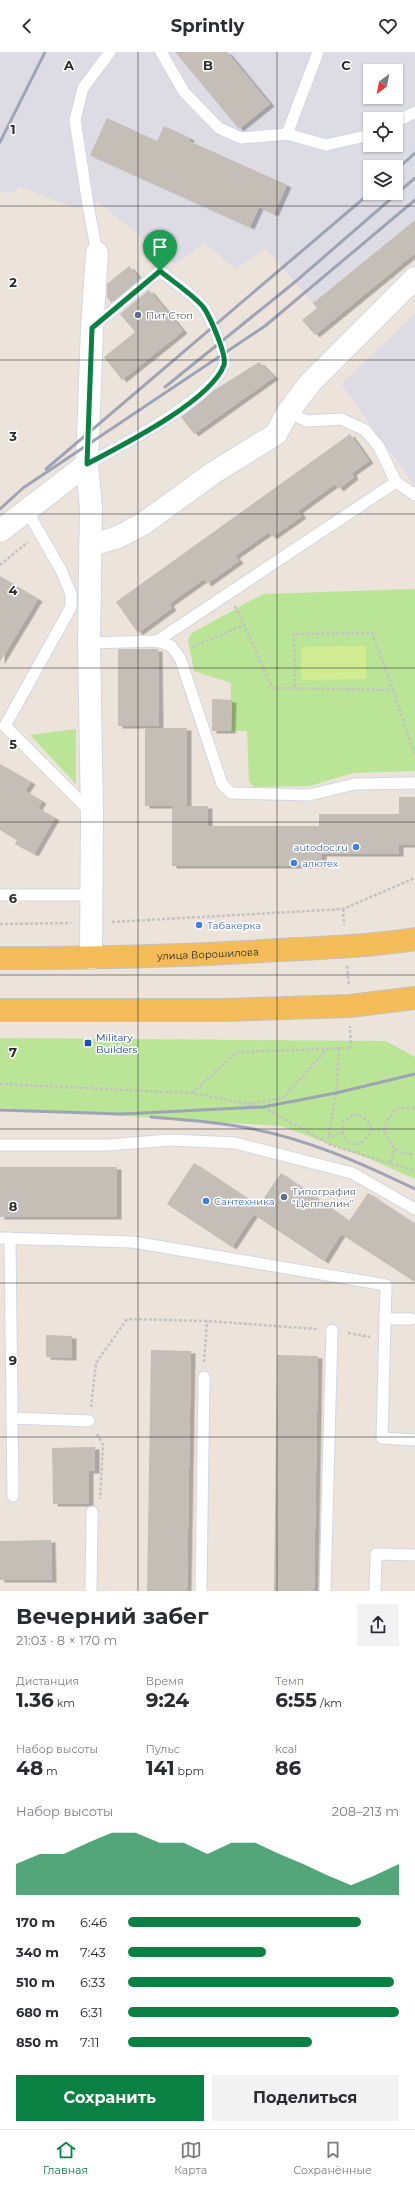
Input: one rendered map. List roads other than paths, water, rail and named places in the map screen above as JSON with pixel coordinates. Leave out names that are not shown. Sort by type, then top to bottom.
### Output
[{"type":"main road","name":"улица Ворошилова","points":[[0,958],[91,958],[240,953],[386,943],[415,939]]},
{"type":"main road","points":[[0,1010],[226,1010],[350,1006],[415,998]]},
{"type":"street","points":[[91,958],[92,813],[89,643],[91,509],[87,464],[92,328],[97,253]]},
{"type":"street","points":[[90,545],[116,538],[143,524],[213,473],[276,434],[288,412],[311,382],[415,278]]},
{"type":"street","points":[[0,531],[26,509],[87,464]]},
{"type":"lane","points":[[97,253],[75,120],[83,88],[110,52]]},
{"type":"lane","points":[[161,52],[184,92],[219,128],[241,138],[287,134],[326,145],[363,137]]},
{"type":"lane","points":[[287,134],[318,52]]},
{"type":"lane","points":[[403,118],[415,112]]},
{"type":"lane","points":[[87,464],[144,433],[192,400],[218,378],[224,363],[218,338],[204,308],[160,271],[92,328]]},
{"type":"lane","points":[[288,412],[307,420],[341,418],[365,430],[379,447],[396,482],[415,495]]},
{"type":"lane","points":[[157,641],[396,482]]},
{"type":"lane","points":[[26,509],[72,594],[71,607],[5,726],[92,813]]},
{"type":"lane","points":[[89,643],[157,641],[171,646],[177,654],[185,672],[222,784],[231,793],[309,795],[355,784],[415,783]]},
{"type":"lane","points":[[0,895],[91,895]]},
{"type":"lane","points":[[0,1145],[108,1144],[170,1140],[235,1143],[352,1173],[415,1209]]},
{"type":"lane","points":[[13,1496],[12,1418],[5,1238],[133,1242],[386,1286],[382,1438],[415,1440]]},
{"type":"lane","points":[[385,1319],[411,1319]]},
{"type":"lane","points":[[325,1591],[332,1330]]},
{"type":"lane","points":[[201,1591],[204,1377]]},
{"type":"lane","points":[[12,1418],[89,1421]]},
{"type":"lane","points":[[91,1591],[92,1512]]},
{"type":"lane","points":[[375,1591],[376,1554],[415,1555]]},
{"type":"railway","points":[[0,142],[45,52]]},
{"type":"railway","points":[[403,164],[415,153]]},
{"type":"railway","points":[[165,387],[295,282],[415,178]]},
{"type":"railway","points":[[46,469],[363,199]]},
{"type":"railway","points":[[0,509],[23,488],[265,326],[415,200]]},
{"type":"railway","points":[[0,1110],[121,1114],[263,1107],[336,1093],[415,1074]]},
{"type":"railway","points":[[151,1117],[208,1122],[265,1131],[309,1144],[352,1160],[415,1189]]},
{"type":"place","name":"Пит Стоп","points":[[138,315]]},
{"type":"place","name":"autodoc.ru","points":[[356,847]]},
{"type":"place","name":"алютех","points":[[294,863]]},
{"type":"place","name":"Табакерка","points":[[199,925]]},
{"type":"place","name":"Military Builders","points":[[88,1043]]},
{"type":"place","name":"Типография \"Цеппелин\"","points":[[284,1197]]},
{"type":"place","name":"Сантехника","points":[[206,1201]]}]
